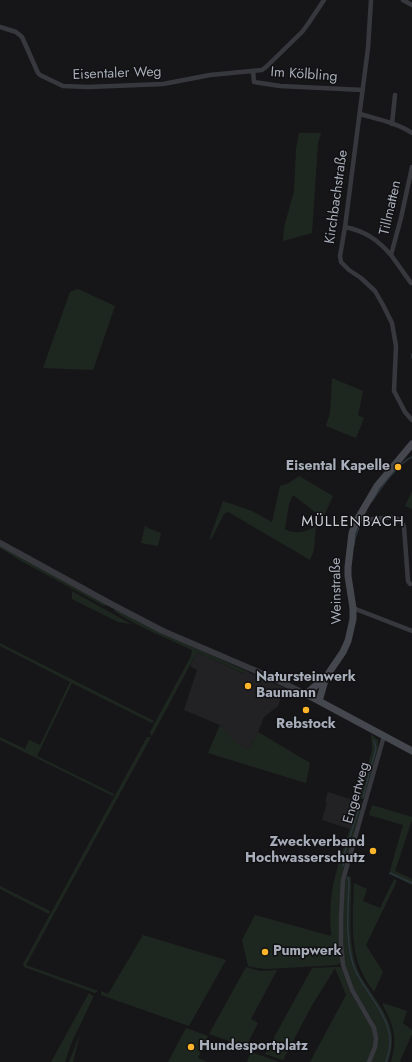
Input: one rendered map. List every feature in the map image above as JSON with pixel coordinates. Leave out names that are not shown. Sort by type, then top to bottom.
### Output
[{"type":"main road","name":"Weinstraße","points":[[319,701],[326,677],[343,652],[348,641],[353,619],[353,608],[348,576],[352,533],[377,486],[412,444]]},
{"type":"main road","name":"Weinstraße","points":[[306,694],[326,677]]},
{"type":"main road","points":[[306,694],[412,751]]},
{"type":"street","points":[[253,71],[262,70],[266,67],[302,32],[324,0]]},
{"type":"street","name":"Kirchbachstraße","points":[[370,0],[368,48],[340,256],[341,262],[374,291],[392,323],[396,346],[394,391],[405,412],[412,420]]},
{"type":"street","points":[[403,0],[412,5]]},
{"type":"street","name":"Eisentaler Weg","points":[[0,27],[16,32],[22,37],[40,75],[64,86],[88,87],[163,84],[203,76],[253,71]]},
{"type":"street","name":"Im Kölbling","points":[[253,71],[254,82],[280,86],[362,90]]},
{"type":"street","points":[[392,124],[395,95]]},
{"type":"street","points":[[360,114],[406,129],[412,133]]},
{"type":"street","name":"Tillmatten","points":[[391,255],[412,167]]},
{"type":"street","name":"Tillmatten","points":[[345,227],[371,236],[381,244],[391,255],[411,283]]},
{"type":"street","points":[[360,520],[397,518],[401,521],[404,527],[408,581],[410,584]]},
{"type":"street","points":[[0,543],[113,605],[177,637],[306,694]]},
{"type":"street","points":[[353,608],[412,631]]},
{"type":"street","name":"Engertweg","points":[[369,1062],[375,1047],[376,1038],[374,1028],[352,990],[343,966],[341,943],[341,906],[343,880],[384,736]]},
{"type":"shaded area","points":[[299,133],[321,133],[318,143],[312,233],[283,241],[284,228],[294,191],[296,149]]},
{"type":"shaded area","points":[[78,289],[115,306],[93,370],[43,368],[70,292]]},
{"type":"shaded area","points":[[332,378],[363,391],[358,415],[364,418],[356,438],[326,426],[330,413]]},
{"type":"shaded area","points":[[299,476],[333,496],[323,518],[293,495],[289,504],[285,529],[293,532],[301,532],[316,526],[314,550],[310,560],[227,512],[224,514],[212,538],[209,540],[223,501],[252,511],[272,522],[280,486],[289,483]]},
{"type":"shaded area","points":[[412,491],[412,509],[405,506]]},
{"type":"shaded area","points":[[145,526],[161,533],[158,546],[141,543]]},
{"type":"shaded area","points":[[0,545],[106,603],[106,605],[104,606],[21,561],[0,548]]},
{"type":"shaded area","points":[[72,591],[131,624],[118,622],[72,599]]},
{"type":"shaded area","points":[[115,609],[164,634],[246,671],[245,674],[197,652],[152,736],[150,732],[191,656],[192,650],[133,622],[114,611]]},
{"type":"shaded area","points":[[0,643],[154,721],[152,723],[72,683],[37,756],[114,794],[113,796],[0,740],[0,737],[25,749],[29,740],[40,745],[70,682],[0,646]]},
{"type":"shaded area","points":[[197,652],[244,674],[246,671],[284,688],[278,706],[264,717],[249,749],[237,744],[220,725],[184,710],[197,670],[190,666]]},
{"type":"shaded area","points":[[220,725],[237,744],[249,749],[258,732],[310,763],[306,783],[208,753]]},
{"type":"shaded area","points":[[371,734],[378,740],[378,750],[364,799],[359,799],[372,750]]},
{"type":"shaded area","points":[[147,737],[151,737],[26,965],[98,991],[95,993],[24,967],[23,964]]},
{"type":"shaded area","points":[[328,792],[359,802],[350,829],[322,820],[327,803],[325,802]]},
{"type":"shaded area","points":[[359,802],[362,803],[363,806],[341,887],[339,917],[340,963],[337,965],[267,969],[248,966],[242,940],[255,915],[331,936],[330,911],[335,875]]},
{"type":"shaded area","points":[[372,805],[412,817],[395,871],[412,879],[412,885],[389,874],[403,825],[369,815]]},
{"type":"shaded area","points":[[346,876],[351,877],[351,932],[353,954],[363,981],[382,1008],[389,1022],[392,1036],[392,1046],[388,1062],[371,1062],[376,1028],[350,983],[344,960],[342,915]]},
{"type":"shaded area","points":[[394,879],[397,881],[366,945],[383,972],[374,992],[362,973],[355,950],[353,928],[354,883],[367,889],[363,901],[380,908]]},
{"type":"shaded area","points":[[0,886],[50,911],[49,914],[0,889]]},
{"type":"shaded area","points":[[143,935],[226,960],[189,1026],[101,995],[101,991],[108,994]]},
{"type":"shaded area","points":[[246,967],[260,971],[277,970],[251,1019],[258,1023],[246,1047],[209,1034]]},
{"type":"shaded area","points":[[340,967],[350,992],[372,1028],[374,1035],[373,1047],[367,1062],[310,1062],[346,995],[335,968],[311,1007],[283,1060],[265,1054],[312,968]]},
{"type":"shaded area","points":[[89,993],[93,996],[93,998],[71,1044],[65,1062],[51,1062]]},
{"type":"shaded area","points":[[383,1003],[407,1011],[403,1023],[412,1030],[412,1034],[400,1061],[401,1062],[391,1062],[394,1046],[394,1033]]},
{"type":"shaded area","name":"Hundesportplatz","points":[[186,1028],[208,1036],[198,1058],[207,1062],[168,1062]]},
{"type":"shaded area","points":[[80,1034],[73,1062],[69,1062]]},
{"type":"shaded area","points":[[251,1052],[279,1062],[247,1062]]},
{"type":"waterway","points":[[372,501],[396,470],[412,457]]},
{"type":"waterway","points":[[362,518],[366,511]]},
{"type":"waterway","points":[[354,545],[361,522]]},
{"type":"waterway","points":[[363,797],[376,748],[374,741]]},
{"type":"waterway","points":[[344,866],[342,861],[360,805]]},
{"type":"waterway","points":[[390,873],[412,883]]},
{"type":"waterway","points":[[348,877],[348,936],[351,957],[358,975],[383,1015],[389,1032],[390,1044],[386,1062]]},
{"type":"place","name":"Eisental Kapelle","points":[[398,467]]},
{"type":"place","name":"Natursteinwerk Baumann","points":[[248,686]]},
{"type":"place","name":"Rebstock","points":[[306,710]]},
{"type":"place","name":"Zweckverband Hochwasserschutz","points":[[373,851]]},
{"type":"place","name":"Pumpwerk","points":[[265,952]]},
{"type":"place","name":"Hundesportplatz","points":[[191,1047]]},
{"type":"district","name":"MÜLLENBACH","points":[[353,522]]}]
